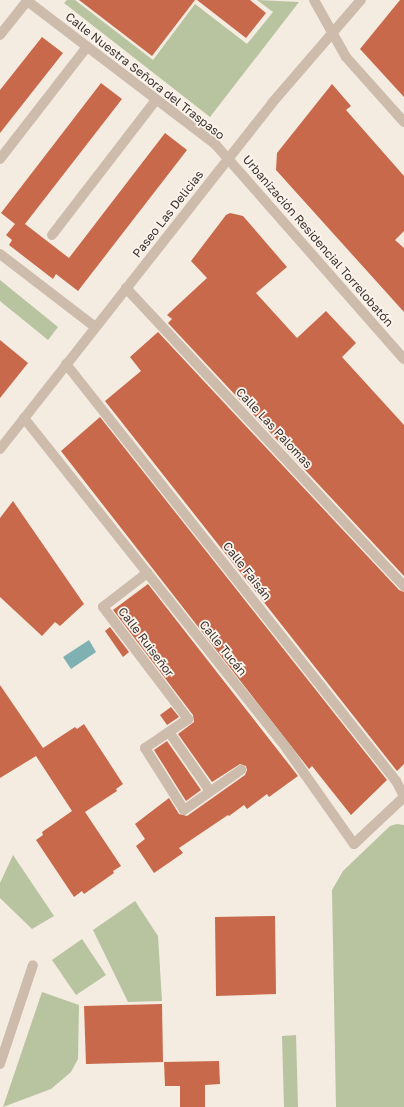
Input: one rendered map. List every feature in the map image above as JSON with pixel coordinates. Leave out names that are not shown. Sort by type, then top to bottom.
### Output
[{"type":"street","points":[[0,35],[26,0]]},
{"type":"street","name":"Calle Nuestra Señora del Traspaso","points":[[26,0],[215,144],[228,159]]},
{"type":"street","points":[[314,0],[331,33],[346,57],[404,122]]},
{"type":"street","name":"Paseo Las Delicias","points":[[0,449],[228,159],[331,33],[361,0]]},
{"type":"street","points":[[0,159],[87,47]]},
{"type":"street","points":[[52,235],[156,100]]},
{"type":"street","name":"Urbanización Residencial Torrelobatón","points":[[228,159],[404,360]]},
{"type":"street","points":[[0,254],[95,327]]},
{"type":"street","name":"Calle Las Palomas","points":[[126,288],[404,586]]},
{"type":"street","name":"Calle Faisán","points":[[66,364],[396,781],[404,797]]},
{"type":"street","name":"Calle Tucán","points":[[24,418],[288,750],[354,844],[404,797]]},
{"type":"street","name":"Calle Ruiseñor","points":[[147,573],[103,607],[188,719],[145,748],[184,810],[241,770]]},
{"type":"street","points":[[169,732],[210,791]]},
{"type":"street","points":[[0,1064],[33,965]]},
{"type":"green space","points":[[67,0],[75,0],[153,60],[195,4],[247,44],[273,12],[257,0],[299,2],[210,117],[64,3]]},
{"type":"green space","points":[[0,280],[58,327],[48,340],[0,301]]},
{"type":"green space","points":[[397,824],[404,825],[404,1107],[336,1107],[332,890],[343,871],[390,826]]},
{"type":"green space","points":[[13,855],[54,916],[32,929],[0,898],[0,883]]},
{"type":"green space","points":[[135,901],[158,936],[162,1001],[128,1002],[93,930]]},
{"type":"green space","points":[[82,939],[106,975],[76,995],[52,960]]},
{"type":"green space","points":[[42,992],[79,1005],[78,1059],[71,1072],[51,1089],[3,1107]]},
{"type":"green space","points":[[296,1035],[298,1107],[284,1107],[282,1036]]},
{"type":"water","points":[[89,640],[96,652],[71,669],[63,657]]},
{"type":"building","points":[[79,0],[195,0],[152,56]]},
{"type":"building","points":[[197,0],[250,0],[266,13],[246,38]]},
{"type":"building","points":[[400,0],[404,0],[404,97],[360,49]]},
{"type":"building","points":[[42,37],[63,53],[0,133],[0,90]]},
{"type":"building","points":[[101,83],[122,99],[25,224],[69,258],[165,133],[187,150],[78,291],[56,274],[53,279],[9,245],[12,240],[6,235],[15,224],[1,213]]},
{"type":"building","points":[[332,84],[351,106],[346,110],[404,176],[404,231],[395,240],[404,248],[404,312],[276,170],[277,153]]},
{"type":"building","points":[[230,213],[243,216],[287,267],[256,293],[297,338],[326,311],[356,343],[342,357],[404,425],[404,576],[168,323],[172,319],[167,315],[207,278],[191,261],[226,215]]},
{"type":"building","points":[[158,332],[399,590],[404,592],[404,764],[397,771],[105,401],[141,371],[130,357]]},
{"type":"building","points":[[0,340],[28,363],[0,398]]},
{"type":"building","points":[[100,417],[387,780],[351,815],[312,766],[309,769],[61,451]]},
{"type":"building","points":[[13,501],[84,604],[60,626],[55,622],[42,636],[0,597],[0,518]]},
{"type":"building","points":[[148,584],[298,776],[269,797],[267,794],[247,809],[244,805],[179,848],[183,853],[154,873],[136,846],[145,839],[135,824],[169,798],[179,814],[187,816],[245,775],[247,770],[246,766],[240,764],[212,782],[178,734],[194,722],[193,715],[113,610]]},
{"type":"building","points":[[110,627],[129,652],[123,657],[105,631]]},
{"type":"building","points":[[0,685],[43,748],[75,727],[77,729],[84,724],[123,784],[116,789],[117,791],[85,812],[121,866],[113,871],[114,873],[84,894],[82,891],[74,897],[36,840],[43,835],[42,832],[72,811],[36,756],[0,778]]},
{"type":"building","points":[[171,707],[179,717],[167,725],[160,715]]},
{"type":"building","points":[[167,741],[201,790],[186,801],[154,750]]},
{"type":"building","points":[[275,916],[276,994],[216,996],[215,917]]},
{"type":"building","points":[[162,1004],[163,1062],[86,1064],[84,1006]]},
{"type":"building","points":[[219,1061],[220,1084],[205,1085],[205,1107],[180,1107],[180,1086],[165,1086],[164,1062]]}]
